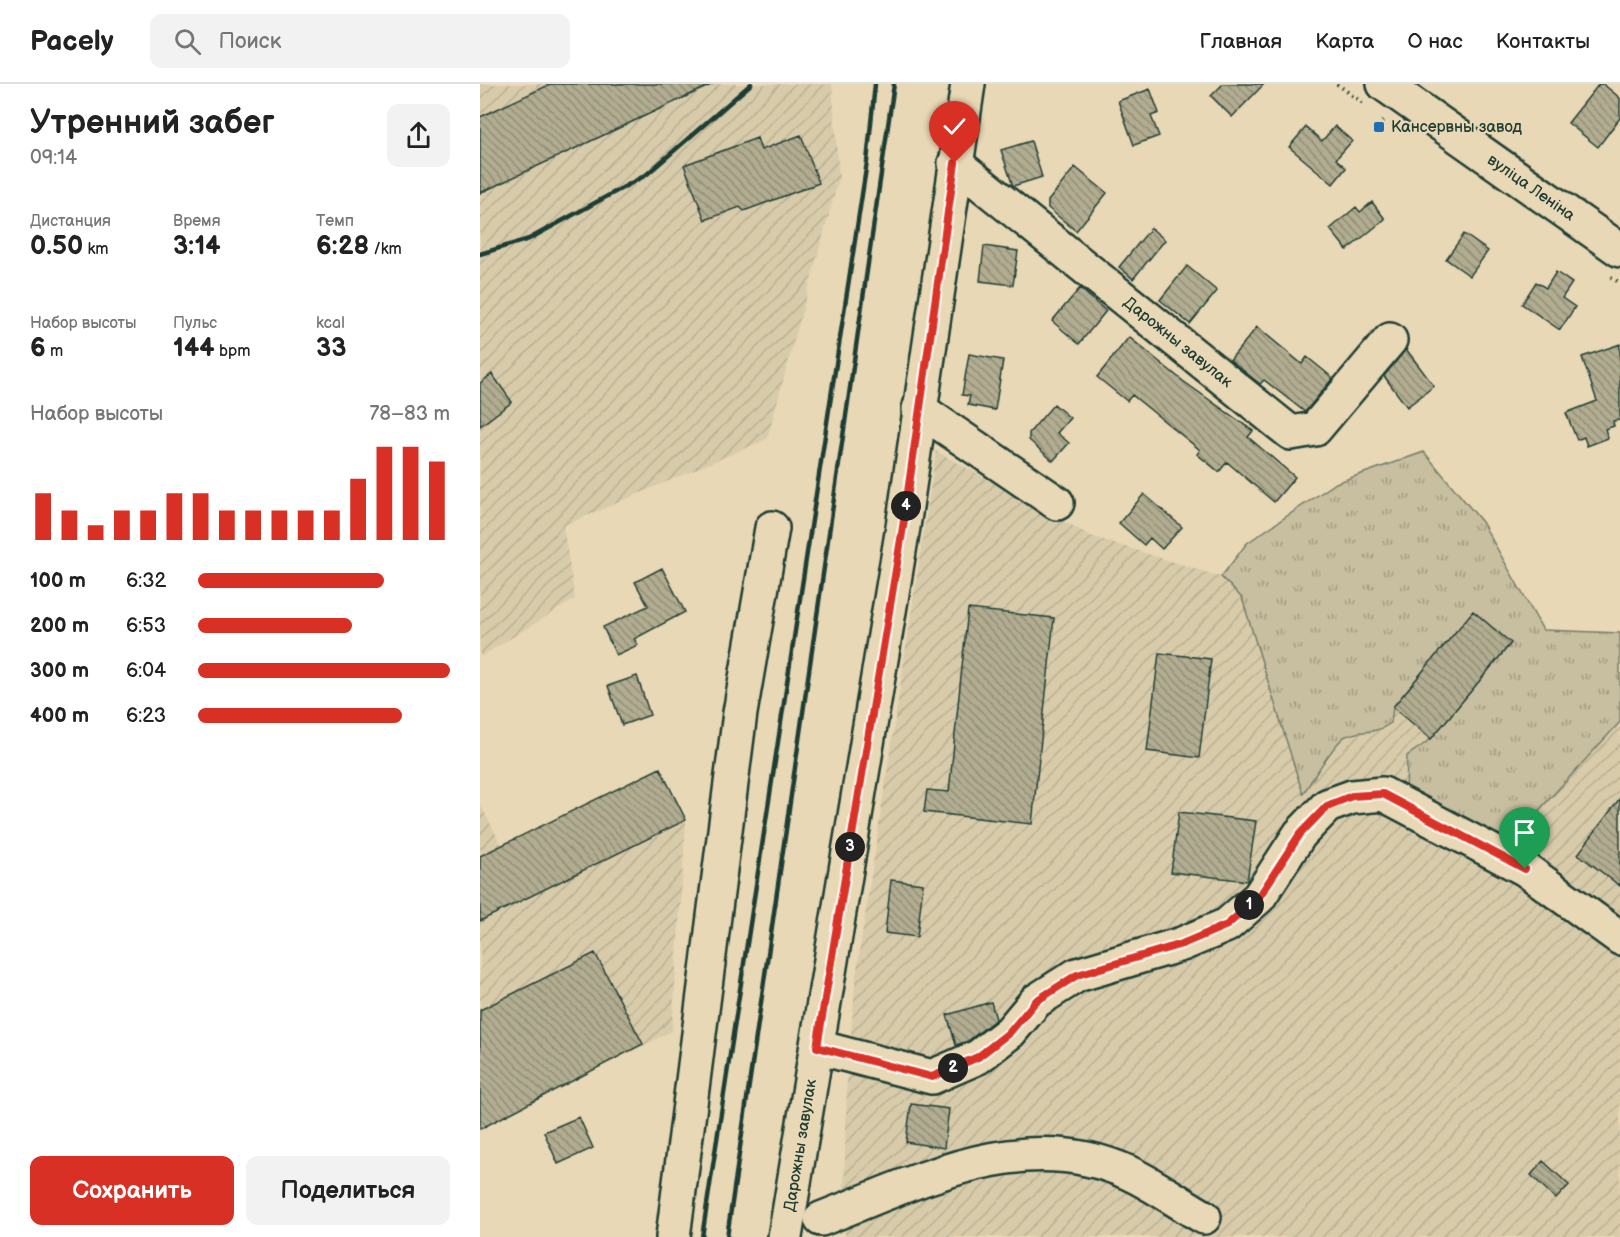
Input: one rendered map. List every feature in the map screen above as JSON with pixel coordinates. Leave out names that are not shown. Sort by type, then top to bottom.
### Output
[{"type":"street","name":"Дарожны завулак","points":[[785,1237],[903,527],[968,84]]},
{"type":"street","name":"вуліца Леніна","points":[[1384,84],[1620,250]]},
{"type":"street","name":"Дарожны завулак","points":[[955,163],[1291,433],[1315,429],[1390,340]]},
{"type":"street","points":[[919,409],[1057,502]]},
{"type":"street","points":[[673,1237],[739,724],[772,528]]},
{"type":"street","points":[[817,1047],[932,1077],[978,1057],[1010,1032],[1036,1001],[1077,975],[1182,944],[1227,925],[1259,897],[1300,834],[1327,806],[1352,796],[1383,794],[1525,869],[1620,938]]},
{"type":"street","points":[[791,1203],[825,1228],[946,1171],[1020,1153],[1068,1154],[1128,1173],[1204,1217]]},
{"type":"shaded area","points":[[480,84],[832,84],[839,178],[767,439],[563,526],[575,599],[480,657]]},
{"type":"shaded area","points":[[936,451],[1091,536],[1221,577],[1242,598],[1303,793],[1343,737],[1378,731],[1393,707],[1473,611],[1511,643],[1431,739],[1416,747],[1519,832],[1620,722],[1620,1237],[846,1237],[843,1228],[847,1080],[856,975]]},
{"type":"shaded area","points":[[660,768],[686,820],[672,1031],[480,1129],[480,804],[502,846]]},
{"type":"green space","points":[[1424,452],[1482,522],[1543,630],[1620,633],[1620,722],[1519,832],[1490,838],[1406,798],[1407,756],[1431,739],[1511,643],[1473,612],[1393,707],[1391,723],[1374,731],[1352,734],[1341,739],[1303,794],[1242,598],[1221,577],[1247,543],[1336,483]]},
{"type":"building","points":[[551,84],[713,84],[480,193],[480,117]]},
{"type":"building","points":[[1223,84],[1264,84],[1232,117],[1211,96]]},
{"type":"building","points":[[1599,84],[1603,84],[1620,98],[1620,118],[1598,147],[1568,123]]},
{"type":"building","points":[[1150,89],[1159,113],[1151,116],[1159,136],[1134,145],[1118,101]]},
{"type":"building","points":[[1335,126],[1352,141],[1336,159],[1346,168],[1333,184],[1289,147],[1306,127],[1322,141]]},
{"type":"building","points":[[801,135],[819,183],[744,211],[740,207],[705,220],[684,165],[757,138],[761,150]]},
{"type":"building","points":[[1031,141],[1042,177],[1013,186],[1001,150]]},
{"type":"building","points":[[1075,167],[1107,193],[1076,231],[1048,208],[1048,201]]},
{"type":"building","points":[[1372,202],[1385,219],[1347,250],[1330,229],[1356,207],[1360,212]]},
{"type":"building","points":[[1151,228],[1165,240],[1133,279],[1119,267]]},
{"type":"building","points":[[1464,234],[1488,251],[1470,276],[1446,259]]},
{"type":"building","points":[[984,246],[1018,251],[1013,285],[980,281]]},
{"type":"building","points":[[1187,266],[1217,291],[1190,324],[1160,300]]},
{"type":"building","points":[[1556,272],[1572,283],[1562,298],[1575,307],[1560,330],[1522,304],[1536,282],[1546,288]]},
{"type":"building","points":[[1080,288],[1106,311],[1079,344],[1052,321]]},
{"type":"building","points":[[1257,327],[1302,364],[1307,357],[1333,378],[1305,412],[1264,380],[1260,384],[1230,360]]},
{"type":"building","points":[[1129,337],[1183,381],[1253,431],[1248,437],[1295,477],[1274,502],[1227,462],[1219,472],[1197,454],[1200,450],[1132,395],[1127,401],[1097,377]]},
{"type":"building","points":[[1620,344],[1620,420],[1613,421],[1614,426],[1605,429],[1608,438],[1587,446],[1584,437],[1577,440],[1566,413],[1597,401],[1582,357]]},
{"type":"building","points":[[1406,349],[1434,386],[1407,407],[1384,376]]},
{"type":"building","points":[[969,354],[1003,360],[995,410],[968,405],[970,396],[962,395]]},
{"type":"building","points":[[492,374],[512,402],[480,426],[480,383]]},
{"type":"building","points":[[1054,404],[1070,418],[1057,433],[1069,443],[1053,461],[1029,440],[1029,433]]},
{"type":"building","points":[[1144,494],[1182,527],[1162,549],[1150,538],[1144,545],[1119,523]]},
{"type":"building","points":[[662,568],[685,612],[634,639],[638,645],[616,655],[603,627],[648,606],[635,582]]},
{"type":"building","points":[[968,609],[1054,618],[1032,824],[924,812],[927,790],[949,792]]},
{"type":"building","points":[[1473,611],[1511,643],[1431,739],[1393,707]]},
{"type":"building","points":[[1159,653],[1211,659],[1199,758],[1147,751]]},
{"type":"building","points":[[637,676],[650,715],[622,725],[608,686]]},
{"type":"building","points":[[660,768],[686,820],[480,921],[480,856]]},
{"type":"building","points":[[1620,798],[1620,886],[1578,854]]},
{"type":"building","points":[[1179,812],[1256,821],[1247,881],[1171,872]]},
{"type":"building","points":[[891,880],[923,884],[917,937],[885,933]]},
{"type":"building","points":[[595,953],[643,1044],[480,1129],[480,1010]]},
{"type":"building","points":[[991,1002],[996,1019],[968,1041],[956,1045],[947,1015]]},
{"type":"building","points":[[911,1104],[949,1109],[944,1148],[906,1142]]},
{"type":"building","points":[[579,1117],[593,1148],[558,1164],[544,1132]]},
{"type":"building","points":[[1543,1161],[1569,1185],[1556,1199],[1531,1175]]},
{"type":"railway","points":[[480,254],[529,239],[646,175],[751,84]]},
{"type":"railway","points":[[702,1237],[867,162],[875,84]]},
{"type":"railway","points":[[727,1237],[894,84]]},
{"type":"place","name":"Кансервны завод","points":[[1379,127]]},
{"type":"route","points":[[955,163],[903,527],[817,1047],[932,1077],[978,1057],[1010,1032],[1036,1001],[1077,975],[1182,944],[1227,925],[1259,897],[1300,834],[1327,806],[1352,796],[1383,794],[1422,817],[1525,869]]}]
